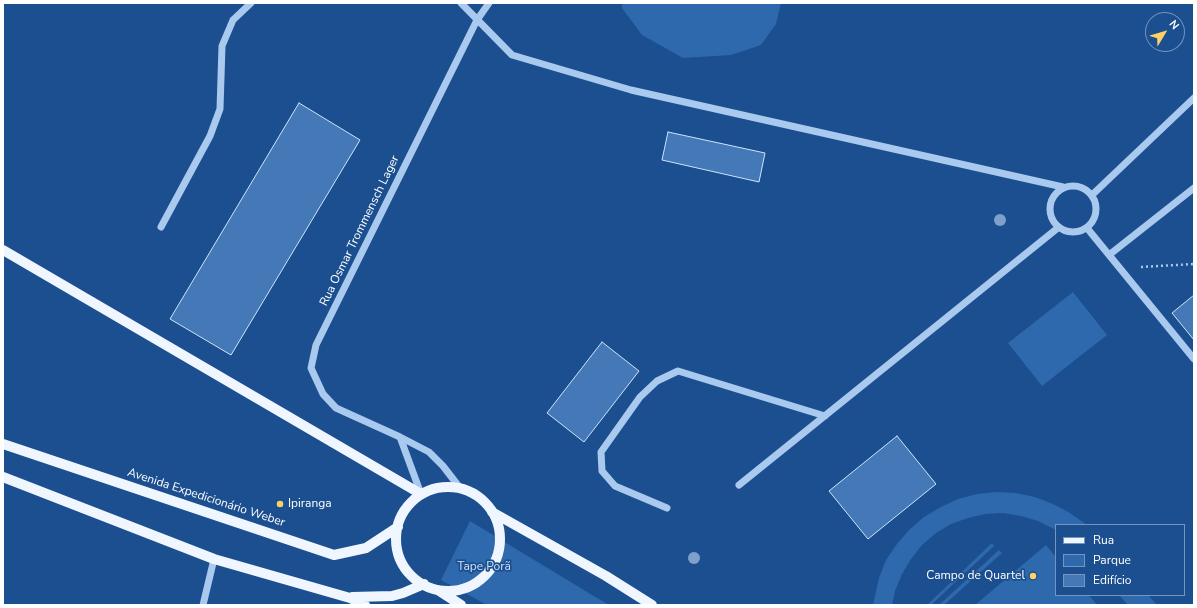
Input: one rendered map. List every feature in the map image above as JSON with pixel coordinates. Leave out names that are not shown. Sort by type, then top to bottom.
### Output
[{"type":"main road","points":[[3,250],[421,494]]},
{"type":"main road","name":"Avenida Expedicionário Weber","points":[[3,444],[334,555],[366,548],[398,527]]},
{"type":"main road","points":[[3,477],[214,559],[350,598],[365,605]]},
{"type":"main road","points":[[436,589],[450,591],[476,583],[486,574],[494,563],[499,551],[500,537],[498,524],[492,512],[484,501],[473,493],[460,488],[447,487],[433,489],[421,494],[410,503],[402,514],[396,540],[404,566],[413,576],[461,605]]},
{"type":"main road","points":[[492,512],[606,576],[652,605]]},
{"type":"main road","points":[[350,598],[392,596],[404,593],[424,584]]},
{"type":"street","points":[[161,227],[210,136],[220,109],[222,46],[233,20],[251,3]]},
{"type":"street","points":[[461,3],[512,55],[631,90],[1063,187]]},
{"type":"street","name":"Rua Osmar Trommensch Lager","points":[[460,488],[443,466],[429,452],[336,408],[324,394],[311,368],[316,345],[477,20],[489,3]]},
{"type":"street","points":[[1092,194],[1194,98]]},
{"type":"street","points":[[1071,185],[1079,186],[1092,194],[1097,208],[1096,216],[1087,228],[1080,232],[1065,231],[1053,222],[1050,214],[1052,198],[1063,187],[1071,185]]},
{"type":"street","points":[[1109,255],[1194,188]]},
{"type":"street","points":[[740,485],[1059,227]]},
{"type":"street","points":[[1087,228],[1194,359]]},
{"type":"street","points":[[667,508],[615,486],[602,471],[601,452],[640,397],[657,381],[678,371],[825,416]]},
{"type":"street","points":[[400,437],[421,494]]},
{"type":"street","points":[[203,605],[214,559]]},
{"type":"path","points":[[1142,267],[1194,264]]},
{"type":"green space","points":[[622,3],[781,3],[776,24],[761,45],[731,55],[683,58],[642,35],[622,8]]},
{"type":"green space","points":[[1073,292],[1107,335],[1042,386],[1008,343]]},
{"type":"green space","points":[[996,492],[1016,493],[1035,497],[1070,513],[1086,524],[1055,524],[1055,530],[1038,521],[1003,513],[985,514],[951,524],[936,533],[922,545],[911,559],[902,574],[895,591],[892,605],[873,605],[879,578],[886,560],[909,530],[924,517],[941,507],[958,499],[977,494]]},
{"type":"green space","name":"Tape Porã","points":[[470,521],[609,605],[487,605],[441,580]]},
{"type":"green space","points":[[992,543],[994,546],[931,605],[927,605]]},
{"type":"green space","name":"Campo de Quartel","points":[[1046,545],[1055,556],[1055,596],[1090,596],[1097,605],[975,605]]},
{"type":"green space","points":[[999,550],[1002,553],[944,605],[939,605]]},
{"type":"green space","points":[[1120,596],[1149,596],[1157,605],[1128,605]]},
{"type":"building","points":[[299,103],[360,140],[231,355],[170,319]]},
{"type":"building","points":[[668,132],[765,153],[759,182],[662,160]]},
{"type":"building","points":[[1194,295],[1194,340],[1172,313]]},
{"type":"building","points":[[602,342],[639,371],[584,442],[547,413]]},
{"type":"building","points":[[897,436],[936,484],[868,539],[829,491]]},
{"type":"place","name":"Ipiranga","points":[[280,504]]},
{"type":"place","name":"Campo de Quartel","points":[[1033,576]]}]
